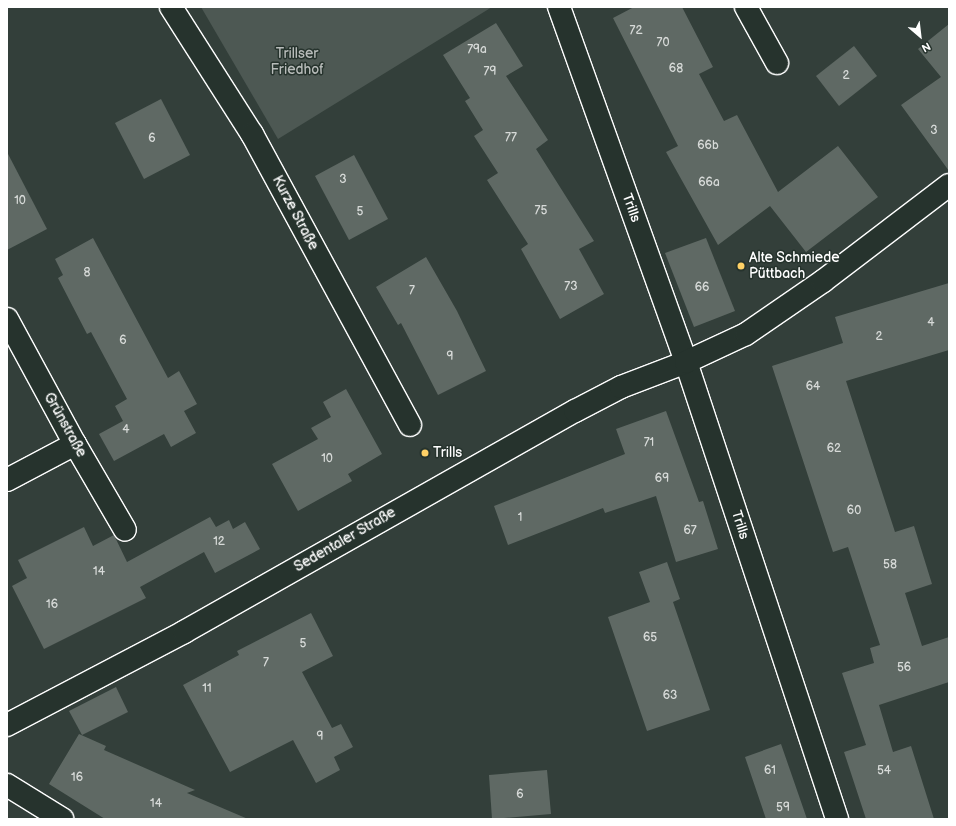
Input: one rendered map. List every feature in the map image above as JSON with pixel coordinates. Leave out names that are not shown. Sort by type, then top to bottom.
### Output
[{"type":"street","name":"Kurze Straße","points":[[171,7],[252,134],[410,425]]},
{"type":"street","name":"Trills","points":[[559,7],[686,362],[837,819]]},
{"type":"street","points":[[746,7],[777,63]]},
{"type":"street","name":"Sedentaler Straße","points":[[7,725],[184,632],[575,411],[634,381],[686,362],[746,334],[779,313],[949,185]]},
{"type":"street","name":"Grünstraße","points":[[7,319],[75,444],[125,530]]},
{"type":"street","points":[[7,480],[75,444]]},
{"type":"street","points":[[7,785],[62,819]]},
{"type":"green space","name":"Trillser Friedhof","points":[[201,7],[492,7],[278,139]]},
{"type":"building","points":[[634,7],[682,7],[713,67],[699,74],[724,121],[737,115],[778,192],[838,146],[878,197],[806,252],[770,206],[718,245],[666,152],[678,146],[613,18]]},
{"type":"building","points":[[496,23],[523,66],[506,76],[548,140],[536,149],[594,241],[579,249],[604,294],[560,319],[521,249],[528,244],[487,180],[498,173],[474,136],[483,130],[465,101],[470,98],[443,55]]},
{"type":"building","points":[[949,24],[949,171],[901,105],[941,77],[918,49]]},
{"type":"building","points":[[854,46],[877,76],[839,106],[816,76]]},
{"type":"building","points":[[161,99],[190,155],[144,179],[115,123]]},
{"type":"building","points":[[7,152],[47,229],[7,250]]},
{"type":"building","points":[[354,155],[388,219],[349,240],[315,176]]},
{"type":"building","points":[[93,238],[168,378],[179,371],[197,404],[184,411],[196,433],[171,447],[164,434],[114,461],[99,434],[123,421],[115,406],[127,399],[91,332],[87,334],[58,278],[63,275],[55,259]]},
{"type":"building","points":[[706,238],[735,311],[694,327],[665,253]]},
{"type":"building","points":[[426,257],[457,311],[486,371],[438,395],[401,323],[398,325],[376,287]]},
{"type":"building","points":[[949,283],[949,350],[846,381],[895,532],[914,526],[932,584],[905,593],[922,646],[949,637],[949,682],[879,705],[893,752],[911,746],[934,819],[866,819],[844,752],[866,745],[842,673],[874,663],[870,648],[880,645],[848,547],[833,552],[772,366],[843,343],[835,317]]},
{"type":"building","points":[[346,389],[382,454],[348,474],[352,481],[298,511],[272,464],[318,439],[311,428],[331,417],[323,402]]},
{"type":"building","points":[[666,411],[699,502],[703,501],[718,549],[676,562],[656,496],[605,513],[603,508],[508,545],[494,506],[625,454],[616,429]]},
{"type":"building","points":[[210,517],[216,527],[229,520],[233,529],[245,522],[260,549],[215,573],[204,552],[140,587],[146,598],[44,649],[12,586],[27,578],[18,560],[84,527],[93,546],[114,535],[127,562]]},
{"type":"building","points":[[667,562],[680,599],[673,602],[710,710],[647,731],[608,617],[650,602],[639,572]]},
{"type":"building","points":[[311,613],[333,656],[302,672],[332,728],[341,724],[353,747],[334,757],[340,770],[316,783],[293,740],[230,772],[183,685],[239,655],[237,651]]},
{"type":"building","points":[[116,687],[128,712],[82,735],[69,711]]},
{"type":"building","points":[[79,734],[106,746],[104,750],[195,790],[187,793],[248,819],[105,819],[49,784]]},
{"type":"building","points":[[781,744],[807,819],[766,819],[745,757]]},
{"type":"building","points":[[547,770],[551,814],[492,819],[489,775]]},
{"type":"place","name":"Alte Schmiede Püttbach","points":[[741,266]]},
{"type":"place","name":"Trills","points":[[425,453]]}]
